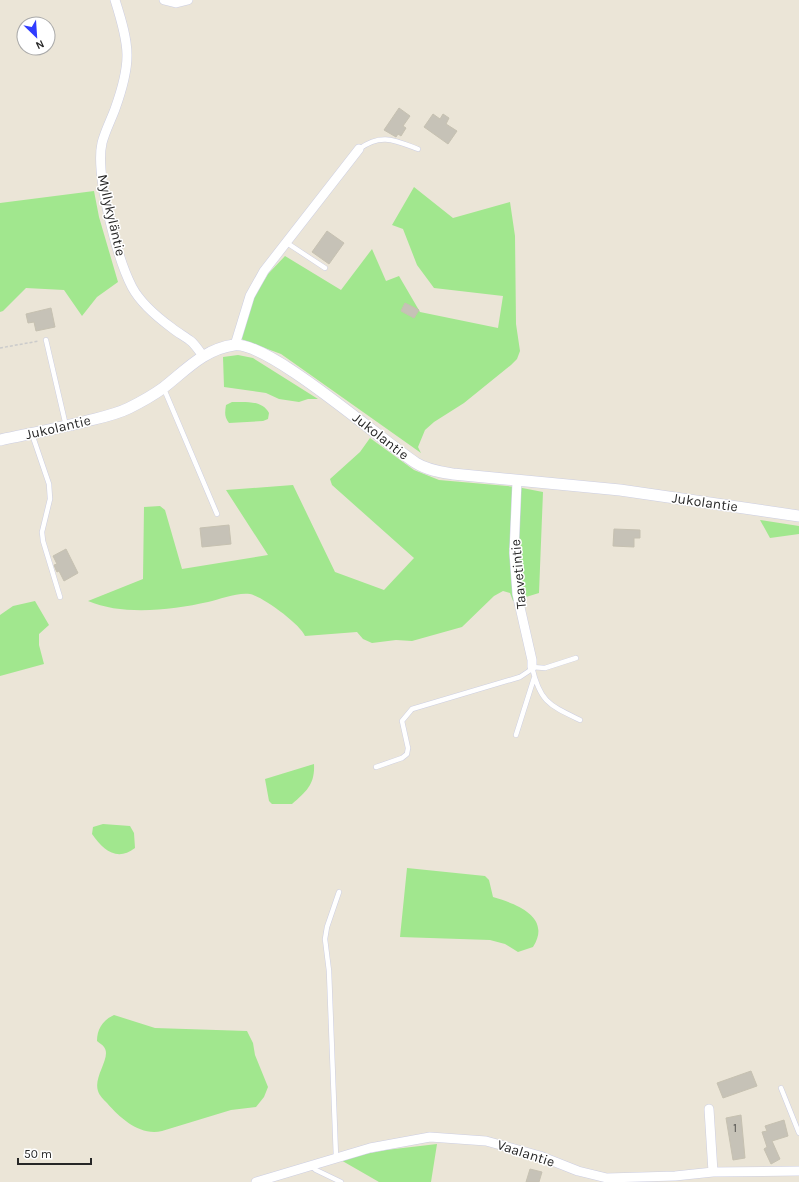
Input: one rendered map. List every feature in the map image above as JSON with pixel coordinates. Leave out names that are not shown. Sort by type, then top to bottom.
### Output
[{"type":"street","name":"Myllykyläntie","points":[[115,0],[127,42],[128,57],[121,90],[102,144],[101,175],[104,195],[124,268],[132,287],[142,302],[153,313],[191,342],[203,356]]},
{"type":"street","points":[[164,0],[176,3],[188,0]]},
{"type":"street","points":[[235,345],[250,296],[264,271],[359,149]]},
{"type":"street","name":"Jukolantie","points":[[0,440],[66,426],[127,409],[148,398],[164,387],[184,369],[203,356],[235,345],[247,347],[261,353],[292,371],[350,412],[417,464],[435,471],[517,481],[620,490],[799,516]]},
{"type":"street","name":"Taavetintie","points":[[517,481],[514,560],[517,594],[532,660],[532,667]]},
{"type":"street","points":[[709,1109],[713,1172]]},
{"type":"street","name":"Vaalantie","points":[[256,1182],[310,1164],[391,1143],[430,1138],[466,1139],[506,1146],[595,1176],[608,1178],[632,1180],[713,1172],[799,1171]]},
{"type":"lane","points":[[359,149],[370,142],[383,139],[418,149]]},
{"type":"lane","points":[[287,242],[325,268]]},
{"type":"lane","points":[[46,340],[66,426]]},
{"type":"lane","points":[[164,387],[217,514]]},
{"type":"lane","points":[[32,434],[49,484],[50,499],[42,532],[42,541],[60,597]]},
{"type":"lane","points":[[532,667],[545,668],[576,658]]},
{"type":"lane","points":[[532,667],[534,678],[544,699],[560,710],[580,720]]},
{"type":"lane","points":[[376,767],[402,758],[407,754],[408,748],[402,722],[412,709],[520,677],[525,675],[532,667]]},
{"type":"lane","points":[[516,735],[534,678]]},
{"type":"lane","points":[[336,1157],[328,971],[325,939],[327,926],[339,892]]},
{"type":"lane","points":[[781,1088],[799,1134]]},
{"type":"lane","points":[[310,1164],[316,1170],[341,1182]]},
{"type":"green space","points":[[414,187],[453,218],[510,202],[515,236],[516,324],[520,351],[517,359],[511,365],[464,403],[434,422],[425,430],[418,447],[421,453],[281,354],[241,339],[254,297],[268,274],[285,256],[341,290],[372,249],[386,281],[399,276],[420,312],[498,328],[503,296],[434,288],[417,265],[403,229],[392,225]]},
{"type":"green space","points":[[94,191],[99,217],[118,282],[97,297],[82,316],[64,290],[26,288],[3,311],[0,312],[0,203]]},
{"type":"green space","points":[[238,355],[253,358],[318,399],[308,399],[299,402],[279,399],[266,393],[224,387],[223,357]]},
{"type":"green space","points":[[232,402],[258,404],[269,413],[268,419],[263,421],[229,423],[225,412],[226,405]]},
{"type":"green space","points":[[370,438],[414,470],[439,480],[517,487],[543,492],[539,593],[513,601],[510,593],[503,591],[494,596],[462,627],[412,641],[396,640],[372,643],[363,639],[357,632],[305,636],[289,618],[263,600],[250,594],[235,595],[179,607],[148,610],[116,609],[88,601],[143,579],[144,507],[160,506],[165,510],[182,569],[268,555],[226,490],[293,485],[335,572],[384,590],[414,558],[332,485],[330,479],[360,452]]},
{"type":"green space","points":[[760,520],[799,526],[799,534],[770,538]]},
{"type":"green space","points":[[35,601],[49,625],[39,634],[39,645],[44,664],[0,676],[0,615],[13,606]]},
{"type":"green space","points":[[314,764],[313,777],[309,787],[292,804],[272,804],[269,801],[265,779]]},
{"type":"green space","points":[[103,824],[130,826],[134,833],[135,848],[122,854],[116,854],[106,849],[92,834],[93,827]]},
{"type":"green space","points":[[407,868],[485,876],[489,880],[493,897],[521,908],[529,913],[535,920],[538,928],[538,937],[533,947],[518,952],[505,944],[490,940],[400,937]]},
{"type":"green space","points":[[114,1015],[155,1028],[247,1031],[253,1043],[255,1055],[268,1087],[264,1097],[256,1107],[231,1110],[162,1131],[154,1132],[139,1129],[118,1115],[98,1091],[98,1079],[106,1056],[106,1051],[97,1041],[98,1033],[101,1025]]},
{"type":"green space","points":[[437,1144],[431,1182],[379,1182],[339,1159],[386,1150]]},
{"type":"building","points":[[399,108],[410,116],[403,126],[406,128],[401,136],[398,134],[396,137],[384,130]]},
{"type":"building","points":[[433,114],[440,119],[443,114],[449,118],[446,124],[457,131],[448,144],[424,127]]},
{"type":"building","points":[[327,231],[344,243],[329,264],[312,252]]},
{"type":"building","points":[[405,303],[419,310],[414,318],[401,311]]},
{"type":"building","points":[[51,308],[55,327],[36,331],[34,322],[28,323],[26,314]]},
{"type":"building","points":[[229,525],[231,544],[202,547],[200,528]]},
{"type":"building","points":[[614,529],[640,530],[640,538],[634,538],[634,547],[613,546]]},
{"type":"building","points":[[66,549],[78,573],[64,581],[59,571],[57,572],[56,570],[54,565],[57,564],[53,556]]},
{"type":"building","points":[[751,1071],[757,1086],[723,1098],[717,1083]]},
{"type":"building","points":[[741,1115],[745,1158],[733,1160],[726,1118]]},
{"type":"building","points":[[784,1120],[788,1136],[772,1141],[780,1159],[771,1164],[764,1149],[767,1147],[762,1132],[767,1131],[765,1126]]},
{"type":"building","points":[[530,1169],[542,1172],[539,1182],[526,1182]]}]
